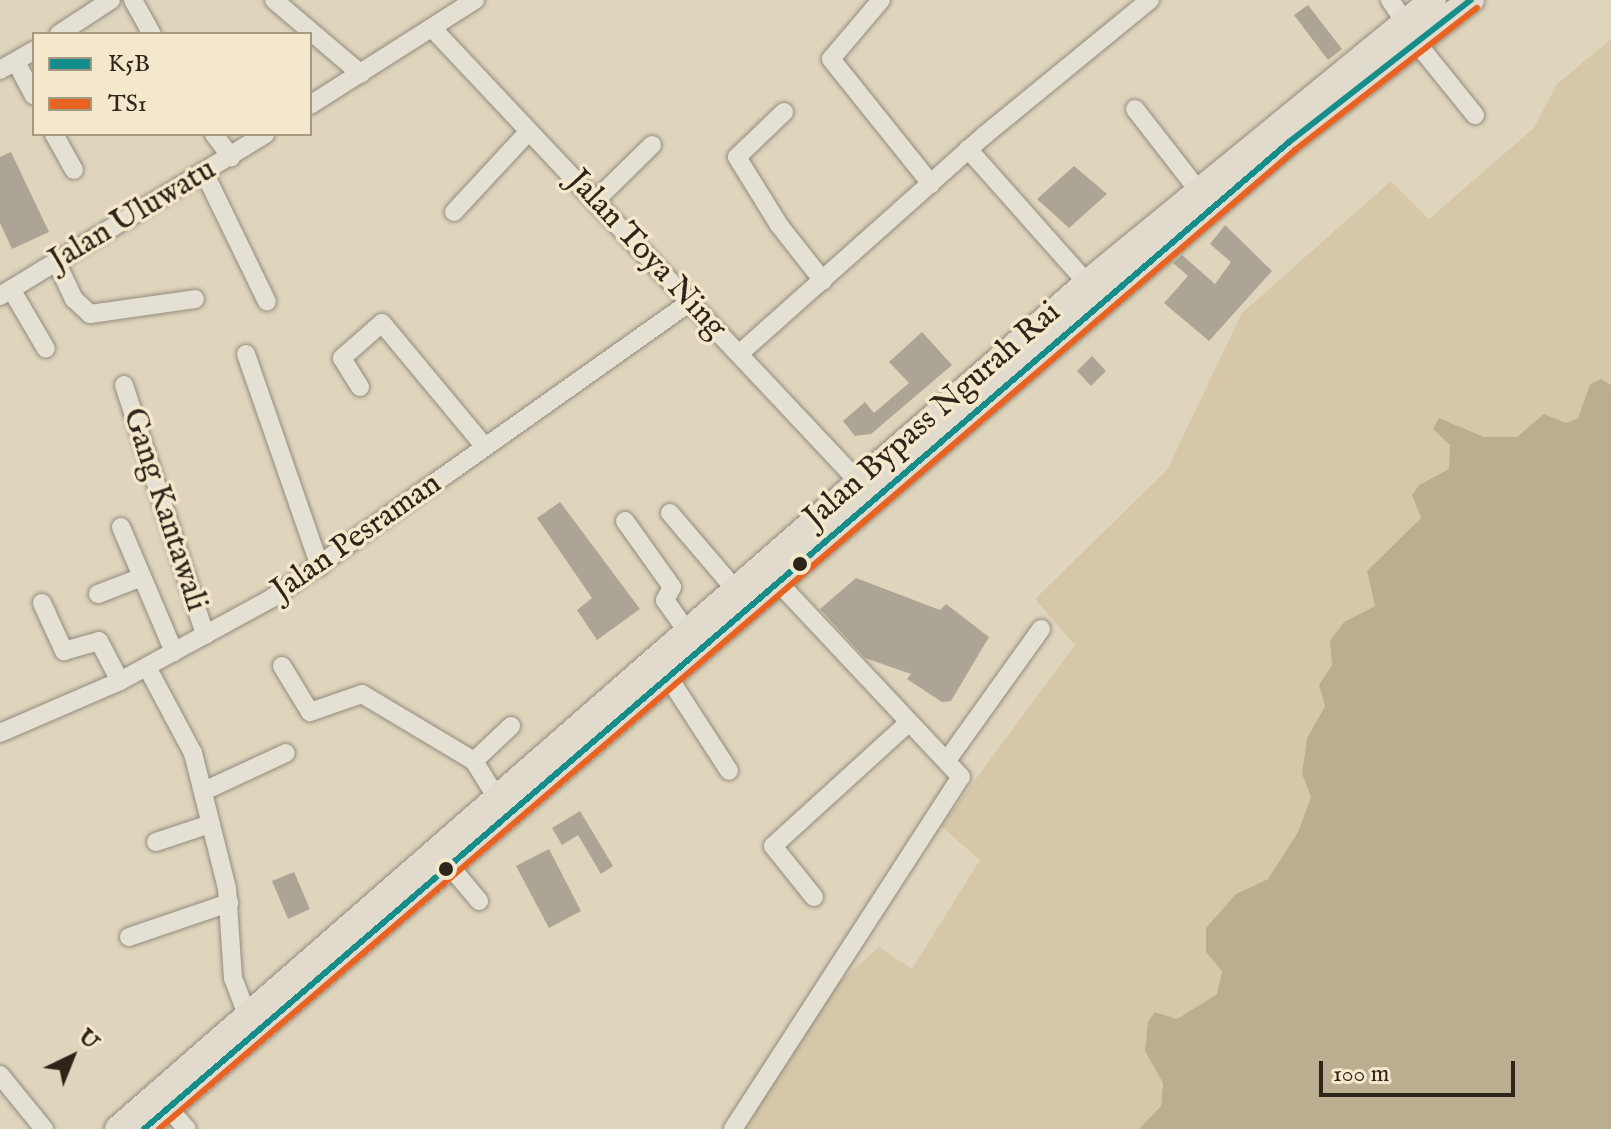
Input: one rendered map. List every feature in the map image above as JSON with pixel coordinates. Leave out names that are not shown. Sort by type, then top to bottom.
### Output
[{"type":"highway","name":"Jalan Bypass Ngurah Rai","points":[[362,926],[449,865],[777,581],[865,490],[1087,283],[1433,0]]},
{"type":"highway","name":"Jalan Bypass Ngurah Rai","points":[[144,1129],[497,798],[734,588],[865,490],[1289,142],[1404,21],[1471,0]]},
{"type":"highway","name":"Jalan Bypass Ngurah Rai","points":[[118,1129],[247,1014],[328,955]]},
{"type":"street","points":[[62,32],[111,0]]},
{"type":"street","points":[[133,0],[151,32]]},
{"type":"street","points":[[274,0],[312,32]]},
{"type":"street","points":[[312,104],[434,30],[475,0]]},
{"type":"street","points":[[881,0],[831,59],[931,184]]},
{"type":"street","points":[[739,354],[968,149],[1150,0]]},
{"type":"street","points":[[1404,21],[1475,115]]},
{"type":"street","name":"Jalan Toya Ning","points":[[434,30],[865,490]]},
{"type":"street","points":[[312,32],[361,74]]},
{"type":"street","points":[[32,51],[8,66],[32,94]]},
{"type":"street","points":[[1135,109],[1198,190]]},
{"type":"street","points":[[784,112],[737,157],[823,281]]},
{"type":"street","points":[[454,212],[529,131]]},
{"type":"street","points":[[55,136],[74,170]]},
{"type":"street","points":[[215,136],[231,157]]},
{"type":"street","name":"Jalan Uluwatu","points":[[6,292],[262,136]]},
{"type":"street","points":[[595,201],[652,145]]},
{"type":"street","points":[[968,149],[1087,283]]},
{"type":"street","points":[[204,172],[267,302]]},
{"type":"street","points":[[57,263],[74,299],[90,314],[195,299]]},
{"type":"street","points":[[6,292],[46,349]]},
{"type":"street","name":"Jalan Pesraman","points":[[0,733],[147,667],[320,566],[690,302]]},
{"type":"street","points":[[360,387],[342,358],[382,323],[485,447]]},
{"type":"street","points":[[246,354],[320,566]]},
{"type":"street","name":"Gang Kantawali","points":[[124,385],[205,635]]},
{"type":"street","points":[[670,513],[734,588]]},
{"type":"street","points":[[625,521],[672,587],[665,601],[686,630]]},
{"type":"street","points":[[121,527],[174,652]]},
{"type":"street","points":[[98,594],[142,577]]},
{"type":"street","points":[[733,1129],[814,995],[955,793],[961,774],[907,724],[777,581]]},
{"type":"street","points":[[42,603],[64,651],[99,641],[120,681]]},
{"type":"street","points":[[948,759],[1041,629]]},
{"type":"street","points":[[282,666],[310,712],[362,694],[474,761],[497,798]]},
{"type":"street","points":[[147,667],[184,731],[204,791],[229,903],[233,978],[247,1014]]},
{"type":"street","points":[[667,675],[729,771]]},
{"type":"street","points":[[814,897],[773,846],[907,724]]},
{"type":"street","points":[[474,761],[511,726]]},
{"type":"street","points":[[204,791],[286,753]]},
{"type":"street","points":[[156,842],[210,824]]},
{"type":"street","points":[[449,865],[479,901]]},
{"type":"street","points":[[129,937],[229,903]]},
{"type":"street","points":[[0,1075],[44,1129]]},
{"type":"street","points":[[168,1108],[187,1129]]},
{"type":"shaded area","points":[[1611,39],[1611,385],[1601,379],[1590,384],[1578,418],[1566,423],[1544,414],[1517,437],[1484,437],[1439,418],[1450,445],[1449,469],[1419,485],[1412,495],[1421,518],[1367,571],[1375,606],[1344,622],[1330,641],[1333,665],[1319,685],[1325,706],[1307,738],[1302,774],[1311,797],[1298,832],[1268,879],[1236,894],[1206,952],[1222,970],[1217,994],[1177,1019],[1156,1012],[1145,1051],[1163,1082],[1161,1106],[1139,1129],[737,1129],[808,1010],[879,947],[912,969],[980,860],[941,826],[1075,645],[1035,599],[1167,470],[1242,313],[1391,181],[1429,219],[1534,128],[1557,84]]},
{"type":"shaded area","points":[[1601,379],[1611,385],[1611,1129],[1139,1129],[1161,1106],[1163,1083],[1145,1051],[1148,1022],[1155,1012],[1177,1019],[1217,994],[1222,971],[1206,952],[1206,928],[1236,894],[1268,879],[1298,832],[1311,797],[1302,774],[1307,738],[1325,706],[1319,685],[1332,665],[1330,641],[1344,622],[1375,606],[1367,571],[1421,518],[1412,495],[1419,485],[1449,469],[1450,445],[1433,429],[1439,418],[1484,437],[1517,437],[1544,414],[1566,423],[1578,418],[1590,384]]},
{"type":"building","points":[[1308,5],[1342,49],[1328,60],[1294,15]]},
{"type":"building","points":[[11,152],[49,232],[12,249],[0,223],[0,157]]},
{"type":"building","points":[[1074,166],[1107,194],[1069,228],[1037,199]]},
{"type":"building","points":[[1225,225],[1272,271],[1209,341],[1164,303],[1188,276],[1173,263],[1182,255],[1215,284],[1231,262],[1210,244]]},
{"type":"building","points":[[922,332],[952,365],[871,434],[855,436],[843,421],[865,402],[874,413],[909,383],[889,362]]},
{"type":"building","points":[[1092,356],[1106,371],[1091,386],[1077,371]]},
{"type":"building","points":[[560,502],[640,609],[597,640],[577,610],[592,598],[537,518]]},
{"type":"building","points":[[856,578],[940,610],[946,604],[989,637],[951,701],[942,702],[907,679],[911,674],[865,658],[820,609]]},
{"type":"building","points":[[580,811],[613,866],[601,874],[578,835],[562,845],[552,828]]},
{"type":"building","points":[[549,849],[581,911],[549,928],[516,866]]},
{"type":"building","points":[[294,872],[310,909],[288,919],[272,881]]},
{"type":"transit line","name":"K5B","points":[[144,1129],[1289,142],[1471,0]]},
{"type":"transit line","name":"TS1","points":[[159,1129],[1295,150],[1477,8]]}]
